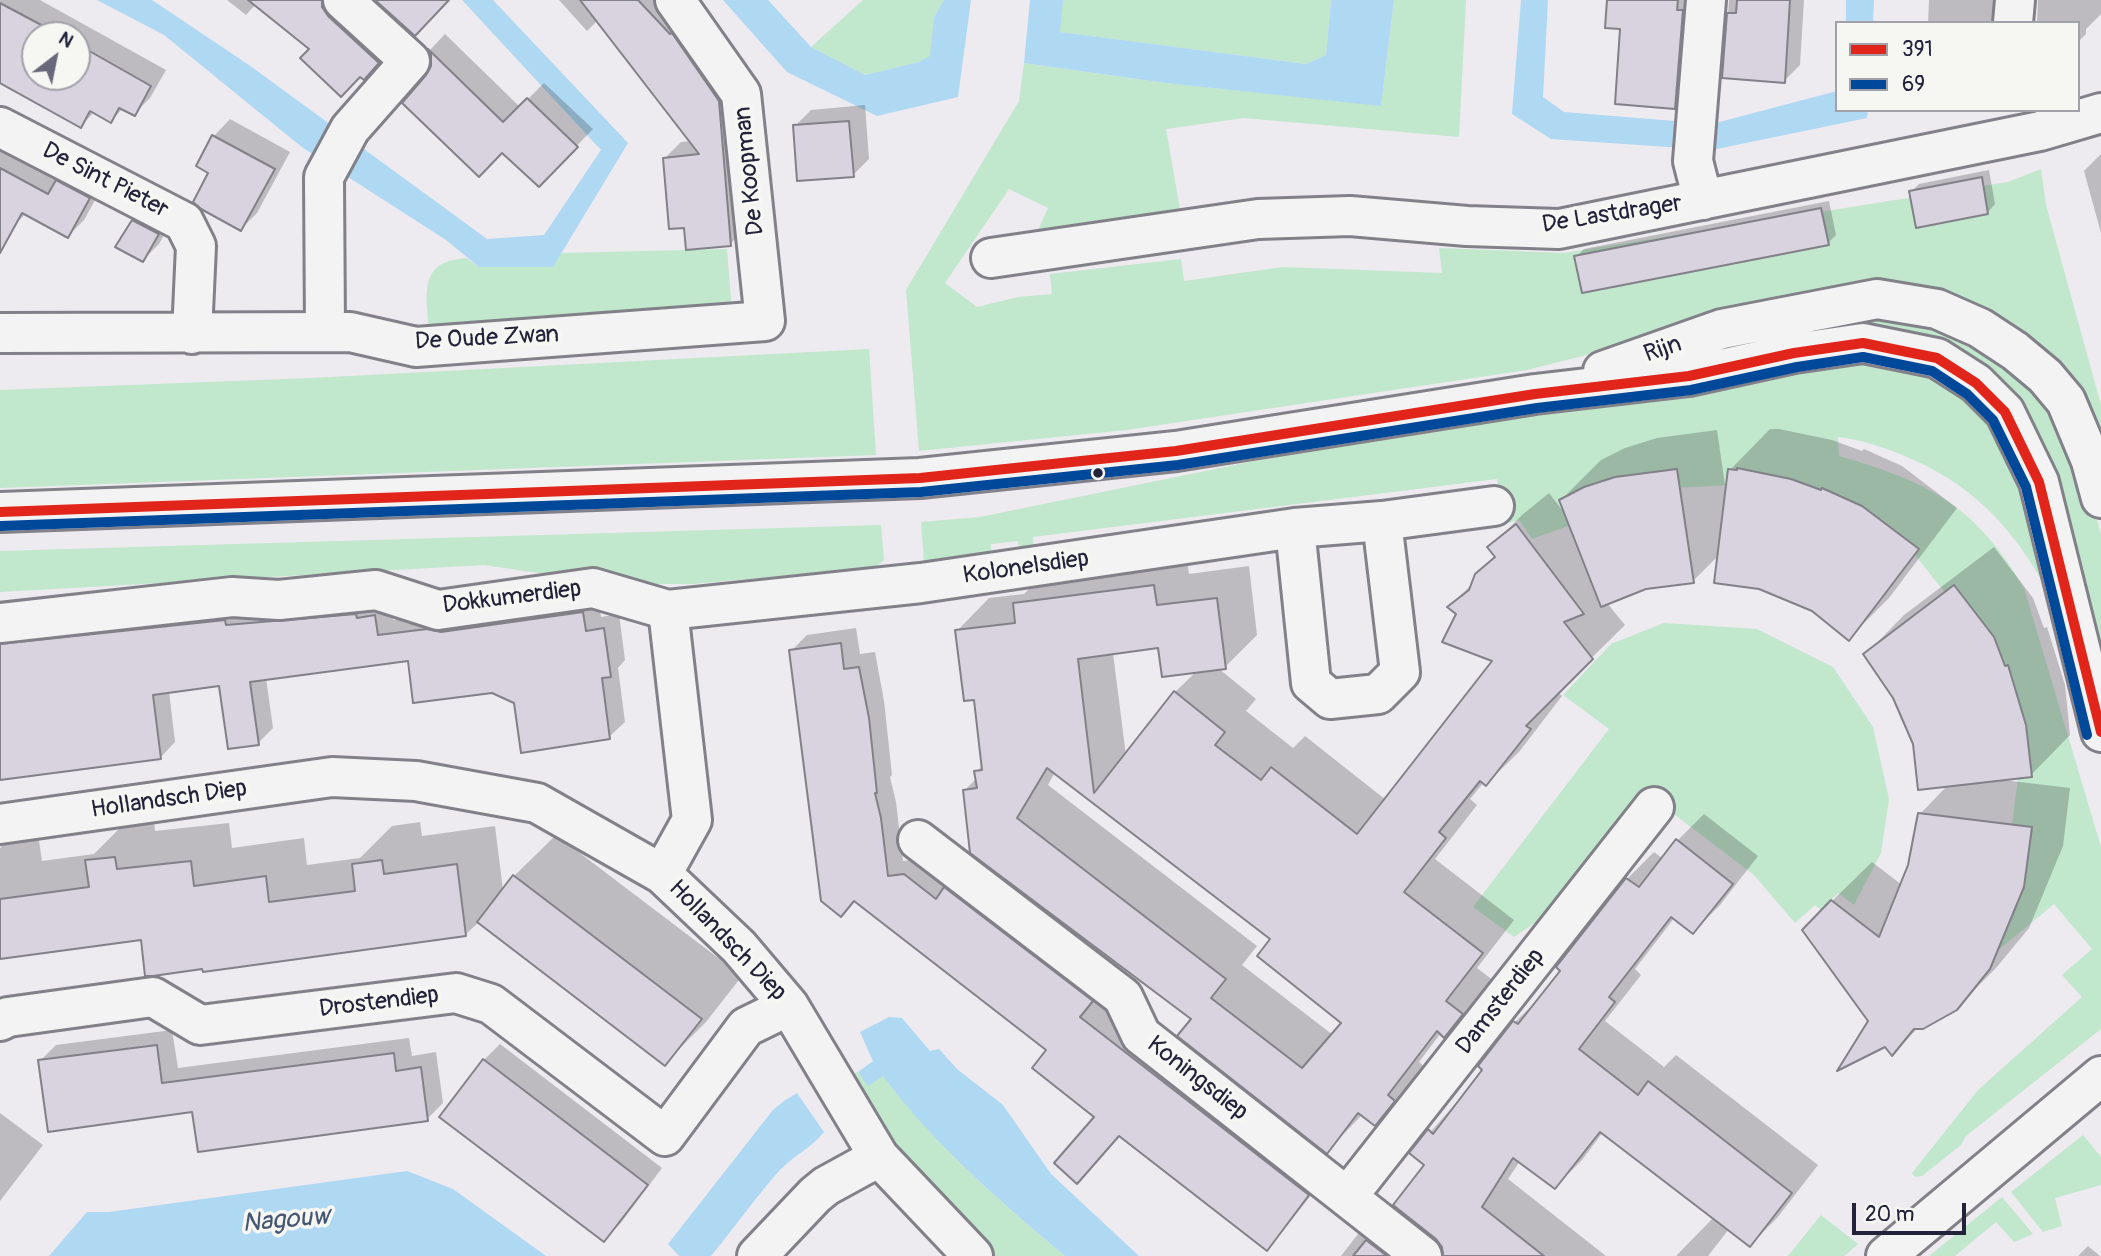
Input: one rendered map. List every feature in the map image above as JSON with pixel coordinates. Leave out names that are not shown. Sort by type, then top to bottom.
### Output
[{"type":"street","points":[[325,331],[324,177],[350,129],[410,61],[343,0]]},
{"type":"street","name":"De Koopman","points":[[675,0],[741,94],[765,321]]},
{"type":"street","points":[[1703,200],[1693,161],[1706,0]]},
{"type":"street","points":[[2013,21],[2015,0]]},
{"type":"street","name":"De Lastdrager","points":[[991,258],[1258,219],[1350,216],[1466,226],[1559,229],[1703,200],[2004,124],[2039,131],[2101,113]]},
{"type":"street","name":"De Sint Pieter","points":[[0,127],[184,222],[196,246],[192,334]]},
{"type":"street","name":"Rijn","points":[[1535,394],[1722,329],[1877,299],[1937,309],[1980,328],[2015,351],[2045,376],[2066,401],[2091,461],[2101,498]]},
{"type":"street","name":"De Oude Zwan","points":[[0,333],[192,334],[325,331],[350,332],[416,347],[765,321]]},
{"type":"street","name":"Rijn","points":[[1535,394],[1689,376],[1794,353],[1863,343],[1937,358],[1976,383],[2005,412],[2039,482],[2101,732]]},
{"type":"street","points":[[0,512],[920,478],[1177,451],[1535,394]]},
{"type":"street","name":"Kolonelsdiep","points":[[668,610],[920,583],[1295,528],[1382,522],[1494,506]]},
{"type":"street","points":[[1295,528],[1311,682],[1330,699],[1378,694],[1400,672],[1382,522]]},
{"type":"street","name":"Dokkumerdiep","points":[[0,623],[232,597],[279,600],[376,590],[438,610],[593,588],[668,610]]},
{"type":"street","points":[[662,874],[692,820],[668,610]]},
{"type":"street","name":"Hollandsch Diep","points":[[0,824],[332,777],[416,781],[537,803],[662,874],[739,947],[789,1006],[879,1157],[973,1256]]},
{"type":"street","name":"Damsterdiep","points":[[1347,1197],[1654,807]]},
{"type":"street","name":"Koningsdiep","points":[[918,840],[1123,997],[1141,1035],[1422,1256]]},
{"type":"street","name":"Drostendiep","points":[[0,1021],[8,1017],[153,997],[200,1026],[456,993],[491,1004],[665,1136],[746,1027],[789,1006]]},
{"type":"street","points":[[1886,1256],[2101,1076]]},
{"type":"street","points":[[757,1256],[826,1186],[879,1157]]},
{"type":"green space","points":[[863,0],[944,0],[934,17],[931,56],[919,62],[865,75],[811,47]]},
{"type":"green space","points":[[1063,0],[1331,0],[1326,55],[1306,64],[1059,32]]},
{"type":"green space","points":[[1394,0],[1466,0],[1459,137],[1244,118],[1166,129],[1181,215],[1037,233],[1048,208],[1009,189],[945,283],[977,307],[1018,297],[1052,294],[1050,274],[1181,259],[1184,281],[1283,267],[1442,273],[1439,248],[1564,253],[2008,182],[2041,169],[2046,205],[2101,405],[2101,458],[1993,321],[1759,312],[1527,370],[1126,430],[919,451],[906,290],[1019,101],[1024,63],[1166,83],[1381,105]]},
{"type":"green space","points":[[727,249],[732,311],[429,330],[428,283],[436,268],[449,261],[466,258],[479,267],[552,267],[561,253]]},
{"type":"green space","points":[[1851,312],[1953,329],[2040,391],[2087,482],[2101,535],[2101,682],[2047,474],[1961,358],[1699,365],[1690,350]]},
{"type":"green space","points":[[869,349],[876,455],[0,488],[0,390],[311,378]]},
{"type":"green space","points":[[1853,357],[1928,373],[1977,401],[2017,462],[2048,592],[2004,527],[1987,509],[1948,478],[1900,454],[1869,443],[1838,437],[1839,456],[1899,476],[1947,501],[1968,517],[1988,536],[2024,588],[2101,847],[2101,1029],[1966,1136],[1961,1145],[1922,1176],[1915,1177],[1912,1173],[1978,1090],[2082,997],[2062,975],[2092,949],[2054,904],[1971,973],[2005,877],[2020,763],[1978,634],[1907,545],[1793,482],[1674,488],[1532,539],[1519,520],[1504,524],[1497,479],[1033,537],[1034,550],[1020,552],[1018,541],[991,544],[991,555],[940,563],[924,562],[921,522],[980,517],[1313,449],[1569,408]]},
{"type":"green space","points":[[881,525],[884,560],[875,567],[693,584],[613,584],[484,565],[0,592],[0,551]]},
{"type":"green space","points":[[1664,623],[1757,629],[1833,667],[1873,727],[1889,799],[1881,853],[1854,905],[1838,893],[1821,910],[1815,905],[1795,923],[1754,875],[1650,796],[1566,902],[1514,937],[1473,907],[1609,729],[1563,695],[1611,644]]},
{"type":"green space","points":[[858,1072],[868,1085],[883,1075],[946,1149],[1065,1256],[987,1256],[925,1187],[849,1075]]},
{"type":"green space","points":[[2083,1135],[2101,1157],[2101,1185],[2055,1198],[2062,1226],[2043,1232],[2011,1192]]},
{"type":"green space","points":[[2002,1197],[2033,1234],[2014,1242],[1996,1222],[1955,1256],[1929,1256]]},
{"type":"green space","points":[[1821,1215],[1858,1244],[1844,1256],[1788,1256]]},
{"type":"water","points":[[97,0],[152,0],[249,65],[487,239],[544,235],[601,150],[462,0],[493,0],[628,143],[553,267],[479,267],[446,240],[303,148],[164,35]]},
{"type":"water","points":[[723,0],[768,0],[811,47],[865,75],[919,62],[930,56],[934,17],[944,0],[971,0],[958,97],[877,116],[787,72]]},
{"type":"water","points":[[1030,0],[1063,0],[1060,32],[1306,64],[1326,55],[1331,0],[1394,0],[1381,106],[1166,83],[1024,63]]},
{"type":"water","points":[[1521,0],[1548,0],[1543,97],[1564,112],[1712,124],[1835,92],[1835,112],[1868,112],[1867,118],[1712,150],[1551,139],[1512,114]]},
{"type":"water","points":[[1846,0],[1874,0],[1873,21],[1846,21]]},
{"type":"water","points":[[889,1017],[902,1018],[930,1051],[939,1049],[957,1069],[1003,1105],[1051,1174],[1139,1256],[1065,1256],[946,1149],[883,1076],[868,1086],[858,1072],[873,1061],[860,1032]]},
{"type":"water","points":[[797,1093],[824,1132],[779,1171],[711,1256],[679,1256],[668,1244],[773,1110]]},
{"type":"water","name":"Nagouw","points":[[407,1171],[453,1189],[546,1256],[49,1256],[87,1212],[109,1212]]},
{"type":"building","points":[[248,0],[322,0],[322,7],[328,16],[379,63],[364,80],[360,77],[341,97],[300,58],[309,49]]},
{"type":"building","points":[[375,0],[449,0],[415,36]]},
{"type":"building","points":[[580,0],[638,0],[670,34],[672,33],[719,101],[731,246],[686,250],[684,228],[669,229],[663,158],[699,154]]},
{"type":"building","points":[[1607,0],[1678,0],[1677,10],[1683,10],[1675,109],[1615,104],[1620,29],[1605,28]]},
{"type":"building","points":[[1737,0],[1790,0],[1785,83],[1722,78],[1727,13],[1736,13]]},
{"type":"building","points":[[0,3],[34,21],[21,21],[21,91],[91,91],[91,52],[151,86],[135,116],[119,108],[111,123],[90,111],[81,128],[0,83]]},
{"type":"building","points":[[428,49],[503,122],[527,98],[578,147],[539,187],[502,153],[479,177],[402,103],[431,66]]},
{"type":"building","points":[[849,121],[854,177],[797,181],[793,125]]},
{"type":"building","points":[[212,135],[275,169],[241,231],[193,202],[208,173],[196,166]]},
{"type":"building","points":[[0,168],[48,194],[56,180],[90,198],[68,238],[22,213],[0,253]]},
{"type":"building","points":[[1982,177],[1988,214],[1916,228],[1909,191]]},
{"type":"building","points":[[1821,208],[1829,245],[1582,293],[1574,256]]},
{"type":"building","points":[[132,220],[159,234],[143,262],[115,247]]},
{"type":"building","points":[[1737,468],[1791,479],[1821,490],[1822,488],[1862,506],[1919,549],[1849,641],[1812,611],[1759,589],[1714,583],[1728,469]]},
{"type":"building","points":[[1677,469],[1694,583],[1646,589],[1601,607],[1559,500],[1584,487],[1615,477]]},
{"type":"building","points":[[1516,524],[1584,614],[1564,622],[1593,659],[1526,726],[1531,729],[1486,786],[1480,781],[1439,832],[1446,838],[1404,892],[1483,953],[1446,1001],[1463,1014],[1444,1038],[1437,1031],[1388,1095],[1395,1101],[1375,1126],[1358,1113],[1327,1154],[1177,1036],[1191,1019],[970,853],[963,790],[977,788],[974,771],[982,770],[974,700],[964,701],[955,630],[1015,623],[1013,603],[1154,585],[1157,605],[1217,598],[1226,669],[1162,677],[1158,648],[1078,659],[1094,793],[1174,691],[1225,732],[1215,745],[1261,780],[1271,767],[1357,834],[1492,661],[1442,642],[1456,614],[1447,607],[1469,590],[1475,574],[1495,557],[1487,547]],"holes":[[[1047,768],[1270,939],[1257,956],[1341,1023],[1302,1068],[1211,998],[1226,979],[1017,818]]]},
{"type":"building","points":[[1954,585],[1994,637],[2005,666],[2008,665],[2026,725],[2032,777],[1918,790],[1913,744],[1893,698],[1863,654]]},
{"type":"building","points":[[583,612],[586,631],[604,628],[611,677],[602,678],[610,739],[521,753],[514,703],[492,693],[413,703],[408,661],[250,682],[259,745],[228,749],[219,686],[153,695],[161,759],[0,780],[0,644],[225,620],[226,625],[356,614],[357,618],[375,615],[378,635],[427,629],[441,632]]},
{"type":"building","points":[[841,643],[844,669],[859,667],[869,718],[875,793],[888,876],[904,874],[936,899],[944,887],[1093,1001],[1080,1017],[1309,1195],[1267,1251],[1119,1136],[1077,1184],[1054,1163],[1094,1117],[1032,1068],[1046,1050],[854,901],[841,917],[821,901],[789,650]]},
{"type":"building","points":[[1918,813],[2032,827],[2024,887],[1990,969],[1957,1010],[1923,1029],[1914,1029],[1892,1056],[1885,1047],[1837,1071],[1868,1021],[1802,930],[1831,900],[1879,937],[1908,865]]},
{"type":"building","points":[[1676,839],[1733,884],[1693,934],[1671,917],[1609,997],[1615,1002],[1579,1049],[1638,1095],[1648,1081],[1792,1193],[1750,1247],[1600,1132],[1555,1189],[1513,1158],[1482,1207],[1544,1256],[1443,1256],[1442,1247],[1436,1239],[1393,1205],[1424,1165],[1409,1153],[1428,1129],[1433,1134],[1482,1070],[1478,1066],[1513,1021],[1518,1024],[1560,971],[1556,967],[1626,878],[1639,887]]},
{"type":"building","points":[[115,857],[117,869],[191,861],[194,886],[266,876],[269,902],[355,891],[352,864],[382,860],[384,874],[457,864],[466,936],[203,972],[202,969],[153,976],[145,976],[141,940],[0,959],[0,899],[89,887],[85,860]]},
{"type":"building","points":[[513,875],[702,1019],[665,1066],[477,922]]},
{"type":"building","points":[[157,1045],[162,1083],[394,1053],[396,1071],[421,1067],[428,1121],[198,1152],[192,1112],[48,1132],[38,1060]]},
{"type":"building","points":[[483,1059],[648,1185],[604,1242],[439,1117]]},
{"type":"building","points":[[1366,1240],[1387,1256],[1353,1256]]},
{"type":"transit line","name":"391","points":[[0,512],[920,478],[1176,451],[1535,394],[1689,376],[1794,353],[1863,343],[1937,358],[1976,383],[2005,412],[2039,482],[2101,732]]},
{"type":"transit line","name":"69","points":[[1,526],[921,492],[1178,465],[1537,408],[1691,390],[1797,367],[1863,357],[1932,371],[1967,394],[1993,420],[2026,487],[2087,735]]}]
